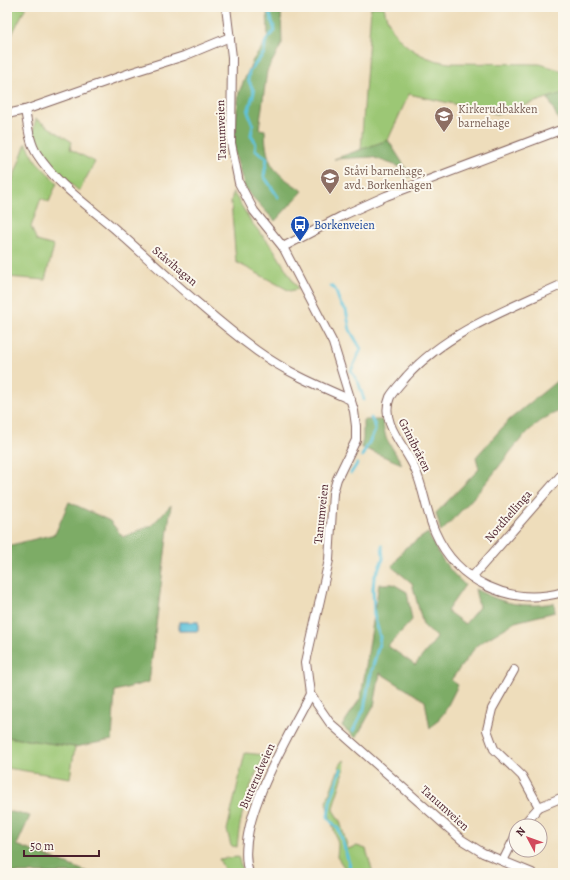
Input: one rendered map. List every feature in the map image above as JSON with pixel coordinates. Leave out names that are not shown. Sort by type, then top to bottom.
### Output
[{"type":"street","name":"Tanumveien","points":[[226,7],[232,57],[231,143],[234,166],[239,183],[245,198],[283,247],[333,343],[351,400],[356,426],[356,440],[337,479],[333,494],[329,560],[306,662],[310,694],[330,723],[431,811],[449,829],[483,853],[532,873]]},
{"type":"street","points":[[7,114],[25,110],[133,72],[184,56],[230,37]]},
{"type":"street","name":"Ståvihagan","points":[[25,110],[35,152],[43,164],[139,251],[258,351],[311,383],[351,400]]},
{"type":"street","points":[[283,247],[346,214],[386,196],[563,129]]},
{"type":"street","name":"Grinibråten","points":[[563,284],[492,316],[435,350],[420,362],[403,381],[391,397],[387,408],[390,425],[415,469],[435,532],[442,545],[457,565],[485,585],[504,593],[523,597],[550,595],[563,592]]},
{"type":"street","name":"Nordhellinga","points":[[472,577],[563,473]]},
{"type":"street","points":[[514,670],[492,709],[487,730],[494,749],[522,776],[539,807]]},
{"type":"street","name":"Butterudveien","points":[[249,873],[245,854],[253,810],[310,694]]},
{"type":"street","points":[[529,818],[539,807],[563,797]]},
{"type":"street","points":[[503,861],[508,851]]},
{"type":"green space","points":[[7,7],[26,7],[7,44]]},
{"type":"green space","points":[[267,7],[281,7],[282,44],[267,71],[259,129],[265,130],[267,152],[270,161],[278,173],[303,191],[275,221],[245,189],[233,147],[239,92],[253,60],[268,39]]},
{"type":"green space","points":[[371,7],[384,7],[387,19],[399,38],[407,46],[427,57],[449,63],[540,64],[563,71],[563,93],[498,114],[409,94],[388,140],[361,150]]},
{"type":"green space","points":[[563,93],[563,120],[559,121],[548,98]]},
{"type":"green space","points":[[36,119],[72,142],[70,149],[95,162],[79,191],[53,168],[39,151],[35,141],[34,130]]},
{"type":"green space","points":[[388,140],[411,176],[408,177],[403,168],[372,157],[334,159]]},
{"type":"green space","points":[[26,143],[36,161],[57,183],[49,202],[41,198],[31,227],[37,241],[54,246],[45,280],[7,277],[7,195]]},
{"type":"green space","points":[[233,192],[252,223],[273,248],[298,289],[290,291],[236,262],[231,202]]},
{"type":"green space","points":[[563,376],[563,410],[541,421],[522,438],[478,492],[441,532],[436,513],[479,469],[476,457],[509,420]]},
{"type":"green space","points":[[363,420],[382,420],[386,438],[402,464],[361,447],[363,439]]},
{"type":"green space","points":[[69,502],[110,521],[123,537],[152,525],[171,505],[149,682],[115,691],[112,740],[75,747],[7,737],[7,546],[55,534]]},
{"type":"green space","points":[[428,533],[444,561],[465,585],[447,611],[465,624],[479,607],[475,589],[513,604],[532,605],[554,603],[555,612],[515,622],[477,645],[451,680],[458,685],[444,713],[430,729],[425,701],[380,673],[374,706],[356,738],[342,726],[361,697],[379,584],[393,584],[407,592],[412,620],[388,646],[415,665],[437,638],[423,625],[412,583],[392,567],[405,548]]},
{"type":"green space","points":[[7,737],[75,747],[70,778],[7,768]]},
{"type":"green space","points":[[245,753],[265,755],[246,800],[240,822],[237,847],[231,846],[227,830]]},
{"type":"green space","points":[[344,760],[345,764],[343,776],[333,810],[340,821],[348,849],[357,846],[366,849],[373,873],[348,873],[337,857],[338,844],[326,803],[340,765]]},
{"type":"green space","points":[[7,811],[30,816],[17,845],[90,873],[7,873]]},
{"type":"green space","points":[[238,857],[244,873],[226,873],[219,859]]},
{"type":"water","points":[[179,622],[198,622],[198,631],[179,631]]},
{"type":"waterway","points":[[269,7],[269,12],[275,31],[270,35],[265,43],[264,53],[249,72],[248,79],[254,92],[248,112],[253,125],[251,135],[255,142],[255,150],[267,158],[264,176],[278,197]]},
{"type":"waterway","points":[[331,286],[335,289],[341,305],[346,310],[350,330],[361,349],[351,371],[359,384],[364,400]]},
{"type":"waterway","points":[[362,456],[375,431],[375,426],[371,418]]},
{"type":"waterway","points":[[351,473],[357,464]]},
{"type":"waterway","points":[[353,731],[364,709],[370,677],[379,644],[380,637],[374,615],[373,589],[374,578],[383,559],[382,546]]},
{"type":"waterway","points":[[341,769],[330,802],[328,816],[339,830],[352,873]]},
{"type":"place","name":"Kirkerudbakken barnehage","points":[[444,133]]},
{"type":"place","name":"Ståvi barnehage, avd. Borkenhagen","points":[[330,195]]},
{"type":"place","name":"Borkenveien","points":[[300,242]]}]
